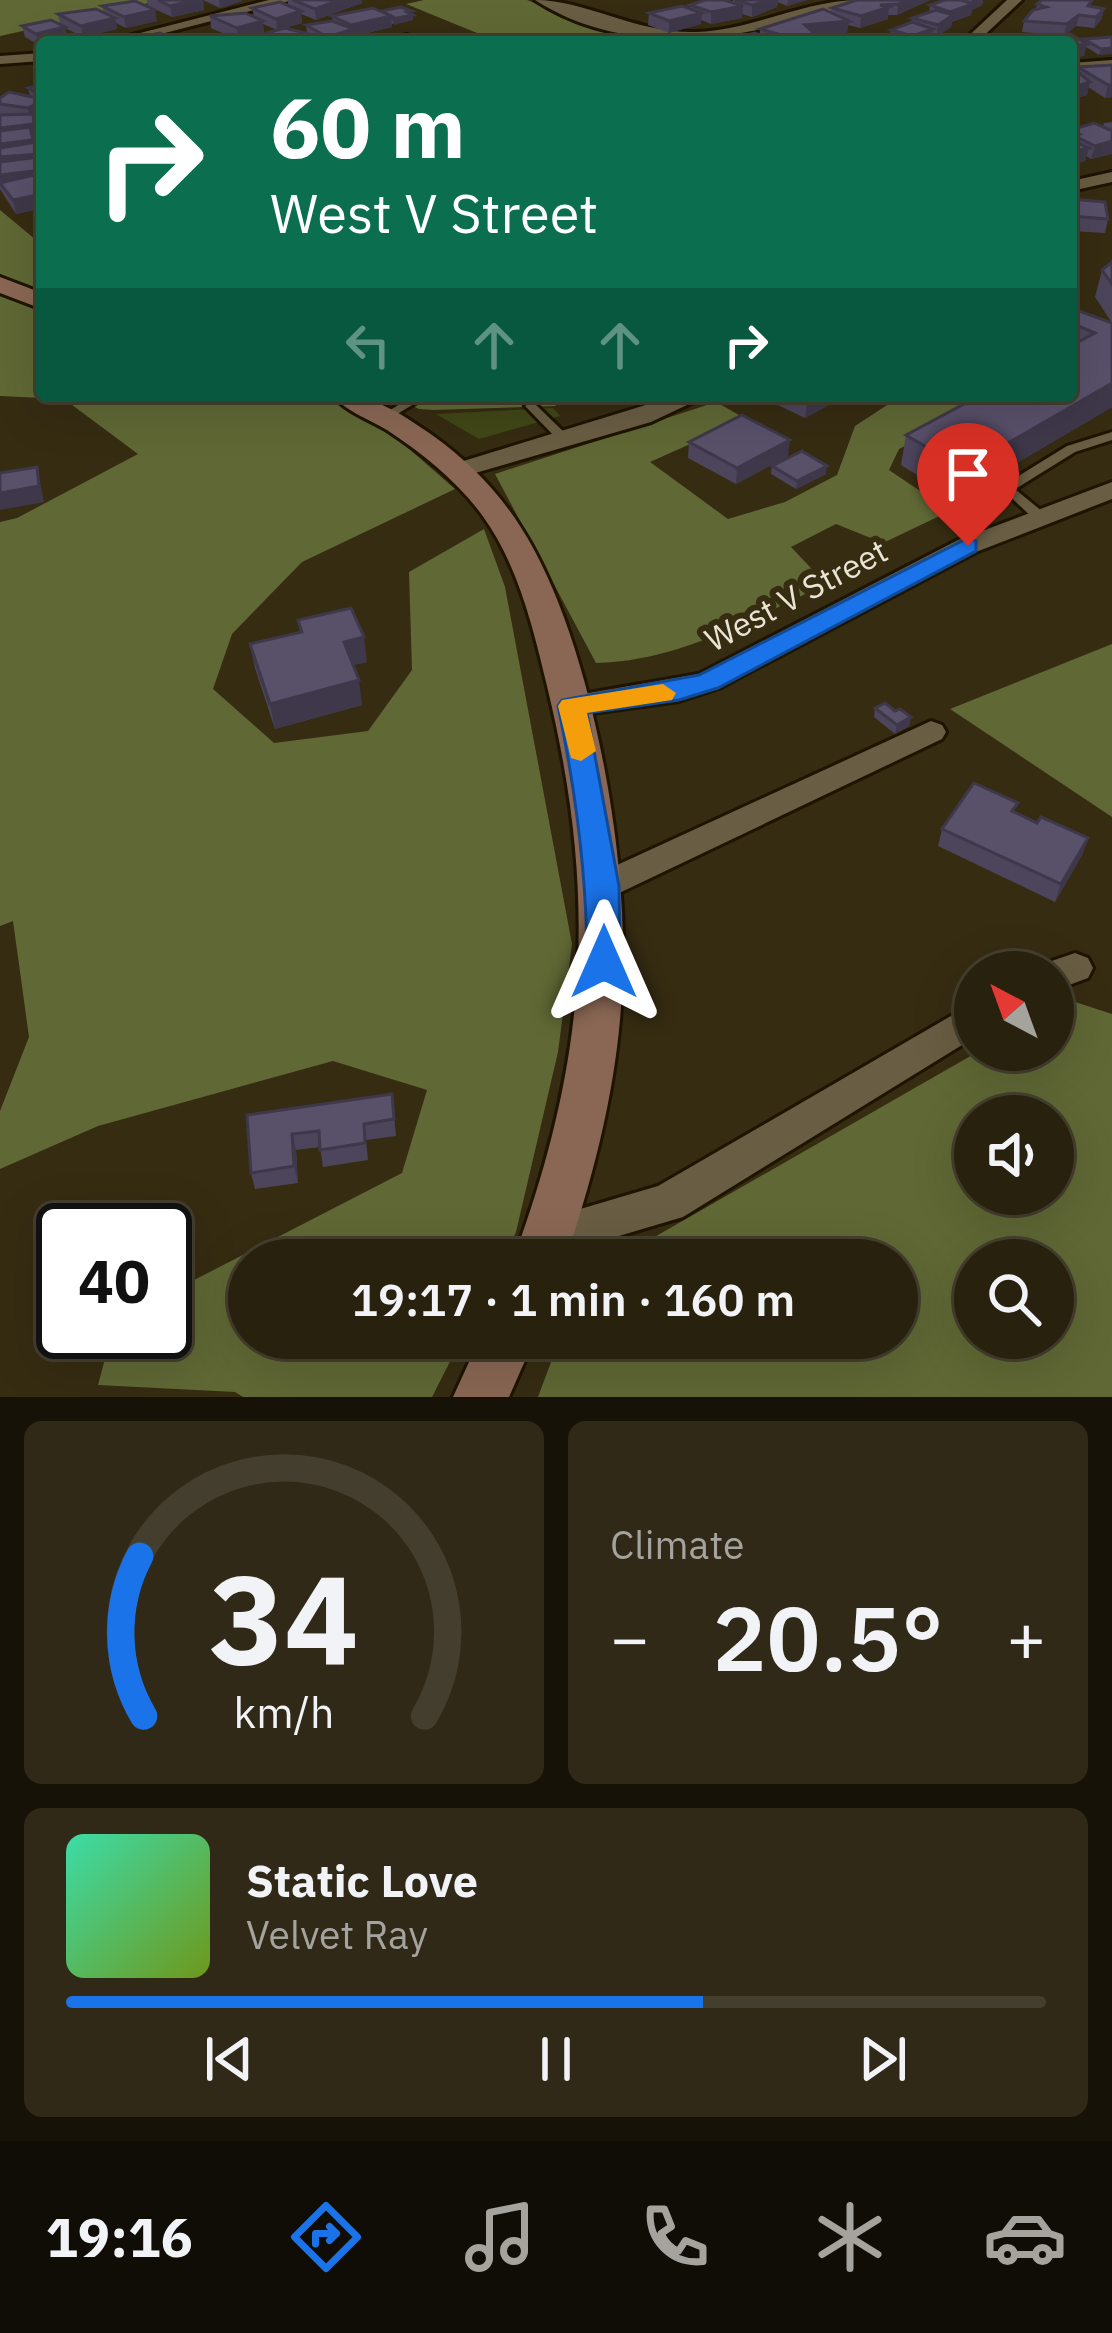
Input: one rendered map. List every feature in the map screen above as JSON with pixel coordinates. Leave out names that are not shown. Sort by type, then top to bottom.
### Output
[{"type":"street","points":[[137,36],[286,0]]},
{"type":"street","points":[[542,0],[608,27],[661,36]]},
{"type":"street","points":[[727,36],[853,0]]},
{"type":"street","points":[[976,36],[1015,0]]},
{"type":"street","points":[[167,29],[182,36]]},
{"type":"street","points":[[0,59],[36,57]]},
{"type":"street","points":[[1077,68],[1112,65]]},
{"type":"street","points":[[1077,185],[1108,181]]},
{"type":"street","points":[[0,284],[36,299]]},
{"type":"street","points":[[358,402],[456,471],[503,523],[526,566],[572,706],[590,789],[603,886],[604,1000],[585,1110],[547,1239]]},
{"type":"street","points":[[564,439],[614,402]]},
{"type":"street","points":[[456,471],[677,402]]},
{"type":"street","name":"West V Street","points":[[572,706],[679,691],[709,681],[968,546],[1112,490]]},
{"type":"street","points":[[603,886],[931,732]]},
{"type":"street","points":[[569,1239],[668,1203],[954,1031]]},
{"type":"street","points":[[481,1397],[498,1359]]},
{"type":"lane","points":[[385,417],[411,402]]},
{"type":"lane","points":[[531,406],[564,439]]},
{"type":"lane","points":[[1038,515],[1010,491],[1011,486],[1071,449],[1112,436]]},
{"type":"green space","points":[[0,0],[163,0],[0,36]]},
{"type":"green space","points":[[527,0],[619,36],[484,36],[406,4]]},
{"type":"green space","points":[[0,210],[36,240],[36,290],[0,274]]},
{"type":"green space","points":[[0,293],[36,307],[36,398],[0,396]]},
{"type":"green space","points":[[68,402],[336,402],[399,440],[455,489],[302,562],[232,634],[213,689],[274,743],[368,731],[412,670],[409,572],[484,529],[505,587],[572,944],[558,1052],[512,1239],[274,1239],[402,1173],[427,1090],[333,1061],[98,1126],[0,1169],[0,1111],[29,1037],[13,921],[0,926],[0,522],[17,518],[138,454]]},
{"type":"green space","points":[[405,402],[559,402],[555,406],[419,409]]},
{"type":"green space","points":[[716,402],[746,419],[650,462],[728,519],[785,502],[837,475],[855,426],[892,402],[991,402],[899,449],[889,470],[950,511],[883,543],[836,524],[791,547],[826,584],[714,636],[627,660],[596,663],[495,474]]},
{"type":"green space","points":[[553,408],[560,416],[479,439],[436,414]]},
{"type":"green space","points":[[1112,644],[1112,817],[950,709]]},
{"type":"green space","points":[[1074,1002],[1112,1014],[1112,1397],[538,1397],[552,1359],[918,1359],[918,1239],[651,1239],[954,1065],[954,1071],[1074,1071]]},
{"type":"green space","points":[[228,1263],[228,1359],[451,1359],[432,1397],[243,1397],[235,1392],[98,1385],[105,1359],[192,1359],[192,1281]]},
{"type":"building","points":[[158,0],[196,0],[170,6]]},
{"type":"building","points":[[293,0],[339,0],[315,9]]},
{"type":"building","points":[[705,0],[743,6],[711,12],[690,5]]},
{"type":"building","points":[[857,0],[907,0],[880,5],[889,7],[861,16],[832,8]]},
{"type":"building","points":[[945,0],[973,4],[950,12],[930,5]]},
{"type":"building","points":[[1042,0],[1092,0],[1088,6],[1104,9],[1096,17],[1079,15],[1067,24],[1024,21],[1033,10],[1046,7],[1037,4]]},
{"type":"building","points":[[135,1],[155,10],[124,17],[102,6]]},
{"type":"building","points":[[280,2],[301,11],[276,19],[252,8]]},
{"type":"building","points":[[682,6],[702,13],[669,21],[649,13]]},
{"type":"building","points":[[401,7],[413,15],[393,19],[381,11]]},
{"type":"building","points":[[373,8],[391,16],[351,25],[332,16]]},
{"type":"building","points":[[96,9],[115,18],[81,26],[58,14]]},
{"type":"building","points":[[823,9],[849,21],[805,25],[814,33],[805,36],[760,29]]},
{"type":"building","points":[[936,10],[953,15],[938,25],[912,18]]},
{"type":"building","points":[[245,13],[263,21],[237,28],[210,16]]},
{"type":"building","points":[[51,20],[65,27],[36,34],[22,26]]},
{"type":"building","points":[[332,21],[354,29],[325,36],[306,25]]},
{"type":"building","points":[[912,22],[933,29],[912,36],[891,30]]},
{"type":"building","points":[[285,28],[317,36],[272,36],[277,35],[270,32]]},
{"type":"building","points":[[1112,37],[1112,48],[1101,49],[1084,39]]},
{"type":"building","points":[[1112,65],[1112,85],[1078,67]]},
{"type":"building","points":[[1077,71],[1090,82],[1077,86]]},
{"type":"building","points":[[9,92],[36,98],[36,105],[0,104]]},
{"type":"building","points":[[33,114],[34,124],[0,128],[0,115]]},
{"type":"building","points":[[1094,123],[1112,131],[1112,141],[1095,146],[1077,137],[1077,128]]},
{"type":"building","points":[[30,127],[33,140],[0,144],[0,131]]},
{"type":"building","points":[[36,142],[36,154],[0,157],[0,148]]},
{"type":"building","points":[[36,157],[36,171],[0,175],[0,162]]},
{"type":"building","points":[[36,174],[36,195],[13,200],[0,183]]},
{"type":"building","points":[[1077,200],[1105,202],[1108,219],[1077,216]]},
{"type":"building","points":[[1112,262],[1112,284],[1102,270]]},
{"type":"building","points":[[1077,310],[1112,323],[1112,383],[963,469],[906,435],[968,402],[1077,402],[1077,343],[1095,333],[1077,326]]},
{"type":"building","points":[[742,415],[790,440],[737,468],[689,442]]},
{"type":"building","points":[[802,451],[827,466],[797,481],[772,466]]},
{"type":"building","points":[[37,467],[39,486],[0,493],[0,473]]},
{"type":"building","points":[[351,608],[364,637],[344,642],[359,680],[270,704],[250,644],[302,632],[298,620]]},
{"type":"building","points":[[885,703],[911,717],[897,725],[875,708]]},
{"type":"building","points":[[974,783],[1018,803],[1012,811],[1037,823],[1041,817],[1088,838],[1061,884],[942,829]]},
{"type":"building","points":[[392,1094],[394,1119],[364,1124],[365,1143],[320,1150],[319,1131],[292,1134],[294,1166],[251,1173],[247,1115]]},
{"type":"slow traffic","points":[[581,751],[572,706],[663,693]]},
{"type":"route","points":[[604,962],[603,886],[590,789],[572,706],[679,691],[709,681],[968,546]]}]
